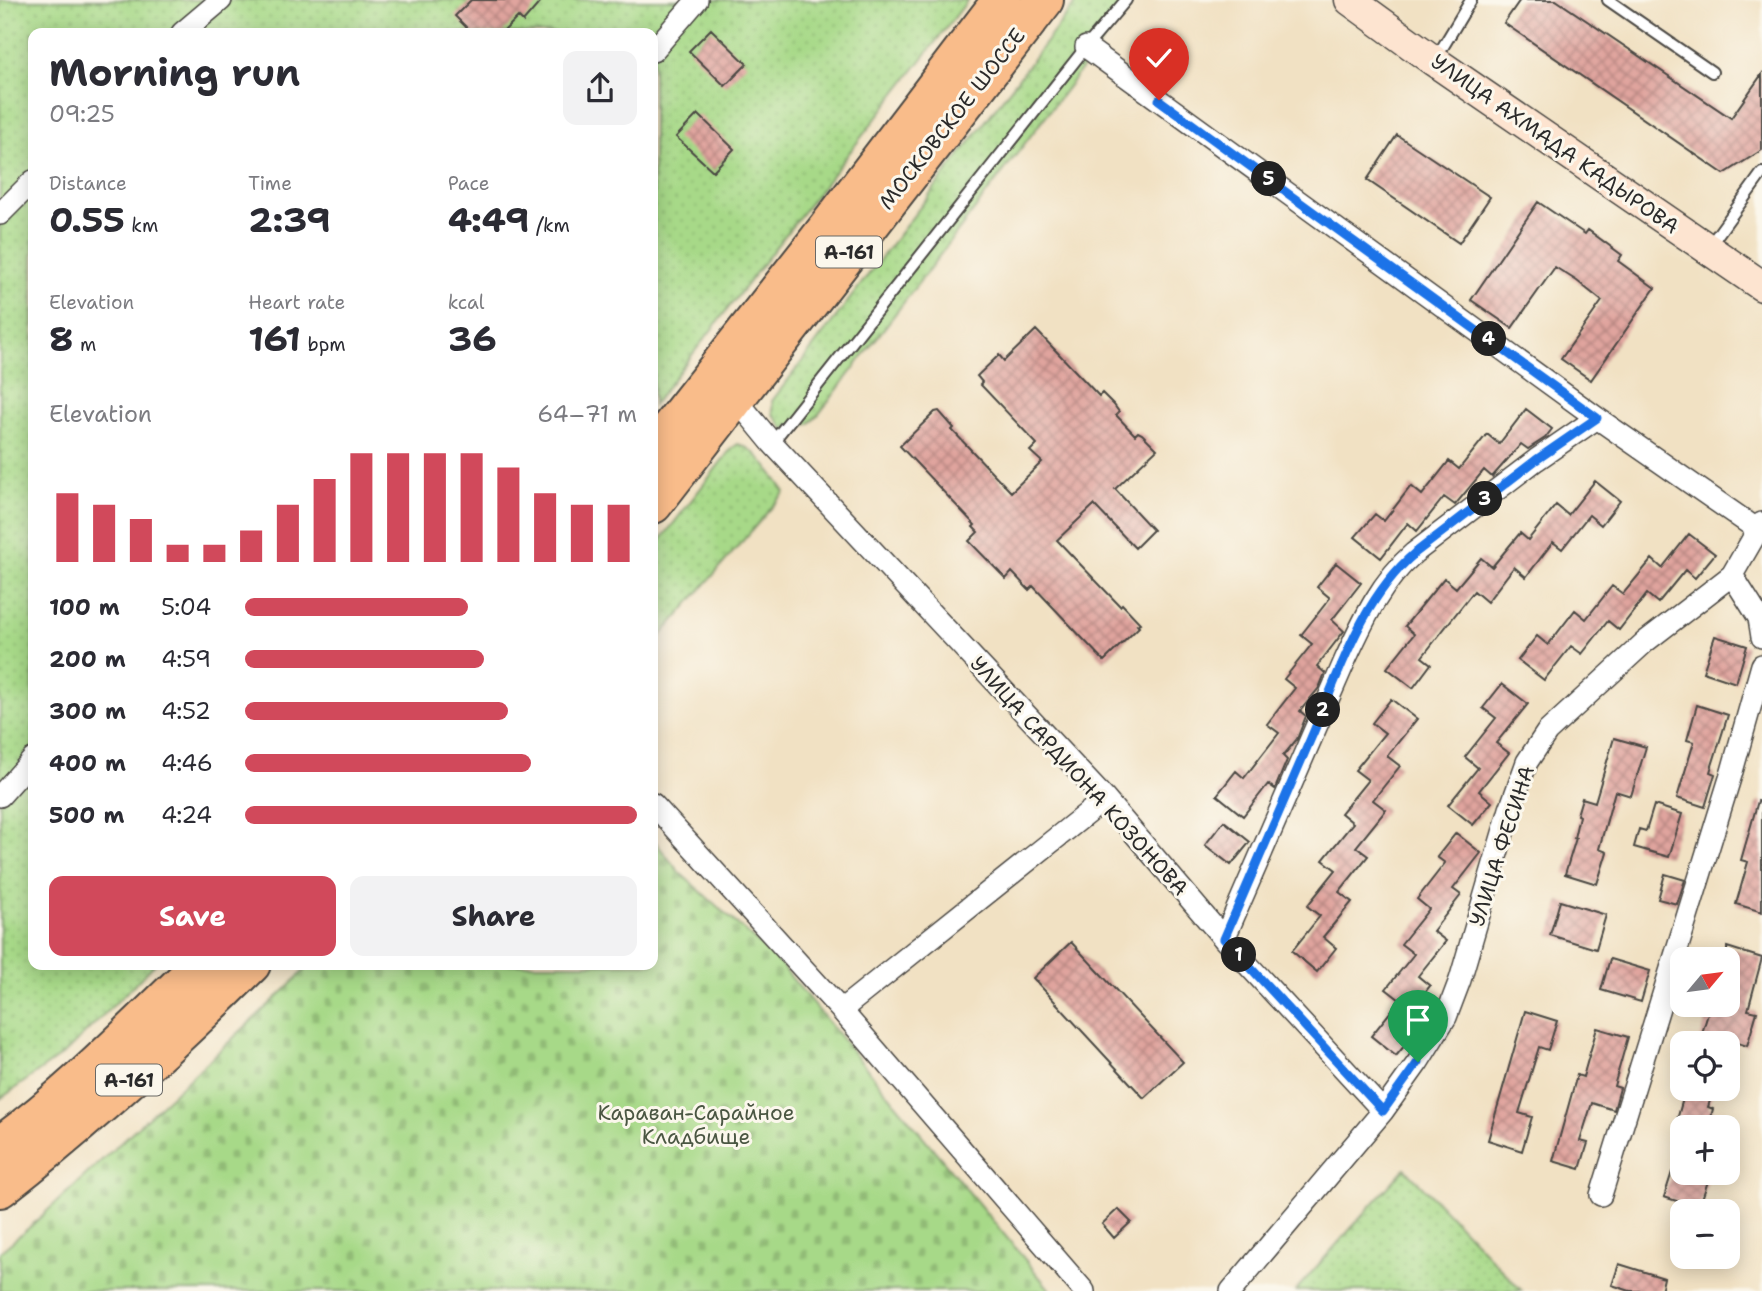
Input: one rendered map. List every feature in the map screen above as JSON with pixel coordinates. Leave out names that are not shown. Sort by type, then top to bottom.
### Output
[{"type":"highway","name":"МОСКОВСКОЕ ШОССЕ","points":[[658,444],[1002,0]]},
{"type":"highway","name":"МОСКОВСКОЕ ШОССЕ","points":[[658,498],[1044,0]]},
{"type":"highway","name":"А-161","points":[[0,1146],[91,1070],[196,970]]},
{"type":"highway","name":"А-161","points":[[0,1188],[119,1090],[245,970]]},
{"type":"street","points":[[188,28],[221,0]]},
{"type":"street","points":[[658,45],[697,0]]},
{"type":"street","name":"УЛИЦА АХМАДА КАДЫРОВА","points":[[1350,0],[1434,61],[1762,286]]},
{"type":"street","points":[[1086,47],[1597,418],[1760,526]]},
{"type":"street","points":[[0,214],[28,186]]},
{"type":"street","name":"УЛИЦА САРДИОНА КОЗОНОВА","points":[[735,398],[772,443],[1105,799],[1224,939],[1383,1111]]},
{"type":"street","points":[[1224,939],[1346,659],[1380,590],[1398,567],[1415,553],[1536,460],[1597,418]]},
{"type":"street","name":"УЛИЦА ФЕСИНА","points":[[1231,1291],[1383,1111],[1446,1017],[1460,980],[1510,810],[1527,762],[1547,733],[1562,716],[1645,642],[1732,575],[1760,526]]},
{"type":"street","points":[[1732,575],[1759,618],[1762,636]]},
{"type":"street","points":[[1601,1195],[1731,775],[1762,665]]},
{"type":"street","points":[[0,796],[28,765]]},
{"type":"street","points":[[841,1010],[1105,799]]},
{"type":"street","points":[[658,809],[841,1010],[1084,1291]]},
{"type":"lane","points":[[772,443],[1126,0]]},
{"type":"lane","points":[[1434,61],[1471,0]]},
{"type":"lane","points":[[1608,0],[1712,72]]},
{"type":"lane","points":[[1707,249],[1762,173]]},
{"type":"green space","points":[[0,0],[968,0],[658,399],[658,28],[28,28],[28,970],[149,970],[66,1052],[0,1099]]},
{"type":"green space","points":[[1078,0],[1134,0],[818,415],[809,424],[784,429],[773,414],[772,401]]},
{"type":"green space","points":[[738,444],[752,451],[785,492],[658,639],[658,544],[731,449]]},
{"type":"green space","name":"Караван-Сарайное Кладбище","points":[[658,845],[680,873],[776,959],[1051,1291],[0,1291],[0,1252],[304,970],[658,970]]},
{"type":"green space","points":[[1405,1168],[1522,1291],[1295,1291]]},
{"type":"building","points":[[471,0],[542,0],[523,22],[518,17],[507,28],[467,28],[455,16]]},
{"type":"building","points":[[1520,0],[1556,0],[1731,118],[1762,74],[1762,150],[1724,174],[1504,23]]},
{"type":"building","points":[[711,29],[747,64],[725,86],[689,51]]},
{"type":"building","points":[[698,114],[734,149],[713,171],[676,137]]},
{"type":"building","points":[[1397,135],[1490,197],[1459,243],[1367,180]]},
{"type":"building","points":[[1538,202],[1585,234],[1588,230],[1622,255],[1618,261],[1655,288],[1591,380],[1561,359],[1602,301],[1577,281],[1555,267],[1512,328],[1471,300]]},
{"type":"building","points":[[1036,330],[1099,396],[1102,393],[1114,405],[1119,412],[1116,415],[1135,435],[1138,432],[1142,434],[1157,449],[1115,489],[1153,530],[1135,548],[1094,505],[1057,540],[1120,606],[1122,604],[1140,623],[1104,661],[1033,586],[1029,590],[1012,572],[1006,579],[969,541],[978,532],[973,527],[975,525],[900,446],[939,411],[954,428],[952,430],[1011,492],[1042,462],[1030,451],[1037,444],[980,384],[982,382],[977,376],[999,355],[1004,361]]},
{"type":"building","points":[[1526,409],[1552,429],[1545,438],[1528,449],[1521,444],[1492,477],[1484,470],[1455,505],[1444,497],[1417,531],[1408,523],[1381,558],[1355,537],[1375,514],[1384,521],[1411,486],[1422,495],[1449,461],[1459,469],[1487,434],[1499,444]]},
{"type":"building","points":[[1595,481],[1620,501],[1601,525],[1589,515],[1562,549],[1553,542],[1526,577],[1514,567],[1487,602],[1474,591],[1422,657],[1431,664],[1413,688],[1387,668],[1414,634],[1405,626],[1444,578],[1456,588],[1481,558],[1492,567],[1520,533],[1528,540],[1556,505],[1568,515]]},
{"type":"building","points":[[1689,534],[1715,554],[1695,578],[1685,570],[1658,603],[1647,594],[1619,630],[1608,621],[1582,654],[1571,646],[1544,680],[1518,660],[1537,636],[1548,645],[1575,610],[1586,619],[1612,586],[1623,594],[1652,559],[1662,568]]},
{"type":"building","points":[[1336,563],[1361,583],[1332,620],[1344,631],[1317,666],[1325,673],[1319,688],[1300,711],[1306,716],[1297,739],[1283,756],[1287,760],[1275,789],[1268,784],[1243,816],[1217,795],[1236,771],[1244,778],[1279,733],[1267,724],[1295,688],[1284,679],[1312,644],[1301,635],[1330,598],[1317,587]]},
{"type":"building","points":[[1715,636],[1747,646],[1736,683],[1703,672]]},
{"type":"building","points":[[1502,684],[1528,704],[1496,743],[1509,753],[1479,791],[1492,802],[1473,825],[1448,805],[1478,768],[1465,757],[1496,718],[1483,708]]},
{"type":"building","points":[[1391,699],[1417,719],[1387,756],[1400,766],[1373,800],[1386,810],[1356,847],[1368,856],[1339,892],[1352,902],[1323,937],[1336,948],[1317,972],[1292,951],[1320,916],[1307,906],[1336,870],[1323,860],[1353,823],[1341,813],[1368,780],[1355,770],[1385,733],[1372,723]]},
{"type":"building","points":[[1697,705],[1728,715],[1710,772],[1715,774],[1705,807],[1677,798],[1694,742],[1687,740]]},
{"type":"building","points":[[1614,738],[1646,747],[1631,796],[1615,791],[1599,849],[1607,852],[1597,884],[1565,874],[1576,838],[1577,815],[1582,798],[1595,802]]},
{"type":"building","points":[[1758,801],[1762,802],[1762,912],[1736,904],[1748,862],[1741,860]]},
{"type":"building","points":[[1654,805],[1682,814],[1669,857],[1634,847],[1639,829],[1646,831]]},
{"type":"building","points":[[1224,821],[1250,842],[1231,865],[1205,845]]},
{"type":"building","points":[[1456,833],[1481,853],[1453,889],[1461,895],[1433,931],[1446,941],[1418,976],[1430,986],[1401,1022],[1415,1033],[1396,1056],[1371,1036],[1400,1000],[1386,989],[1414,954],[1401,944],[1429,909],[1417,899],[1445,863],[1437,857]]},
{"type":"building","points":[[1665,874],[1685,880],[1677,904],[1658,899]]},
{"type":"building","points":[[1560,901],[1606,915],[1596,949],[1550,935]]},
{"type":"building","points":[[1071,942],[1183,1062],[1144,1098],[1033,978]]},
{"type":"building","points":[[1740,951],[1762,958],[1748,1010],[1757,1012],[1747,1046],[1740,1044],[1740,1031],[1703,1031],[1707,1017],[1740,1017]]},
{"type":"building","points":[[1610,959],[1650,971],[1641,1002],[1601,990]]},
{"type":"building","points":[[1525,1011],[1557,1021],[1548,1050],[1539,1047],[1519,1113],[1532,1117],[1522,1151],[1488,1140]]},
{"type":"building","points":[[1597,1028],[1628,1037],[1614,1086],[1620,1088],[1614,1110],[1592,1103],[1580,1141],[1588,1143],[1580,1169],[1553,1161],[1577,1075],[1583,1077]]},
{"type":"building","points":[[1682,1101],[1710,1101],[1708,1107],[1713,1109],[1711,1115],[1678,1115]]},
{"type":"building","points":[[1670,1178],[1670,1185],[1707,1185],[1702,1199],[1664,1197]]},
{"type":"building","points":[[1118,1209],[1131,1222],[1114,1238],[1102,1224]]},
{"type":"building","points":[[1619,1264],[1664,1278],[1661,1291],[1630,1291],[1612,1285]]},
{"type":"route","points":[[1159,100],[1597,418],[1536,460],[1415,553],[1398,567],[1380,590],[1346,659],[1224,939],[1383,1111],[1418,1062]]}]
